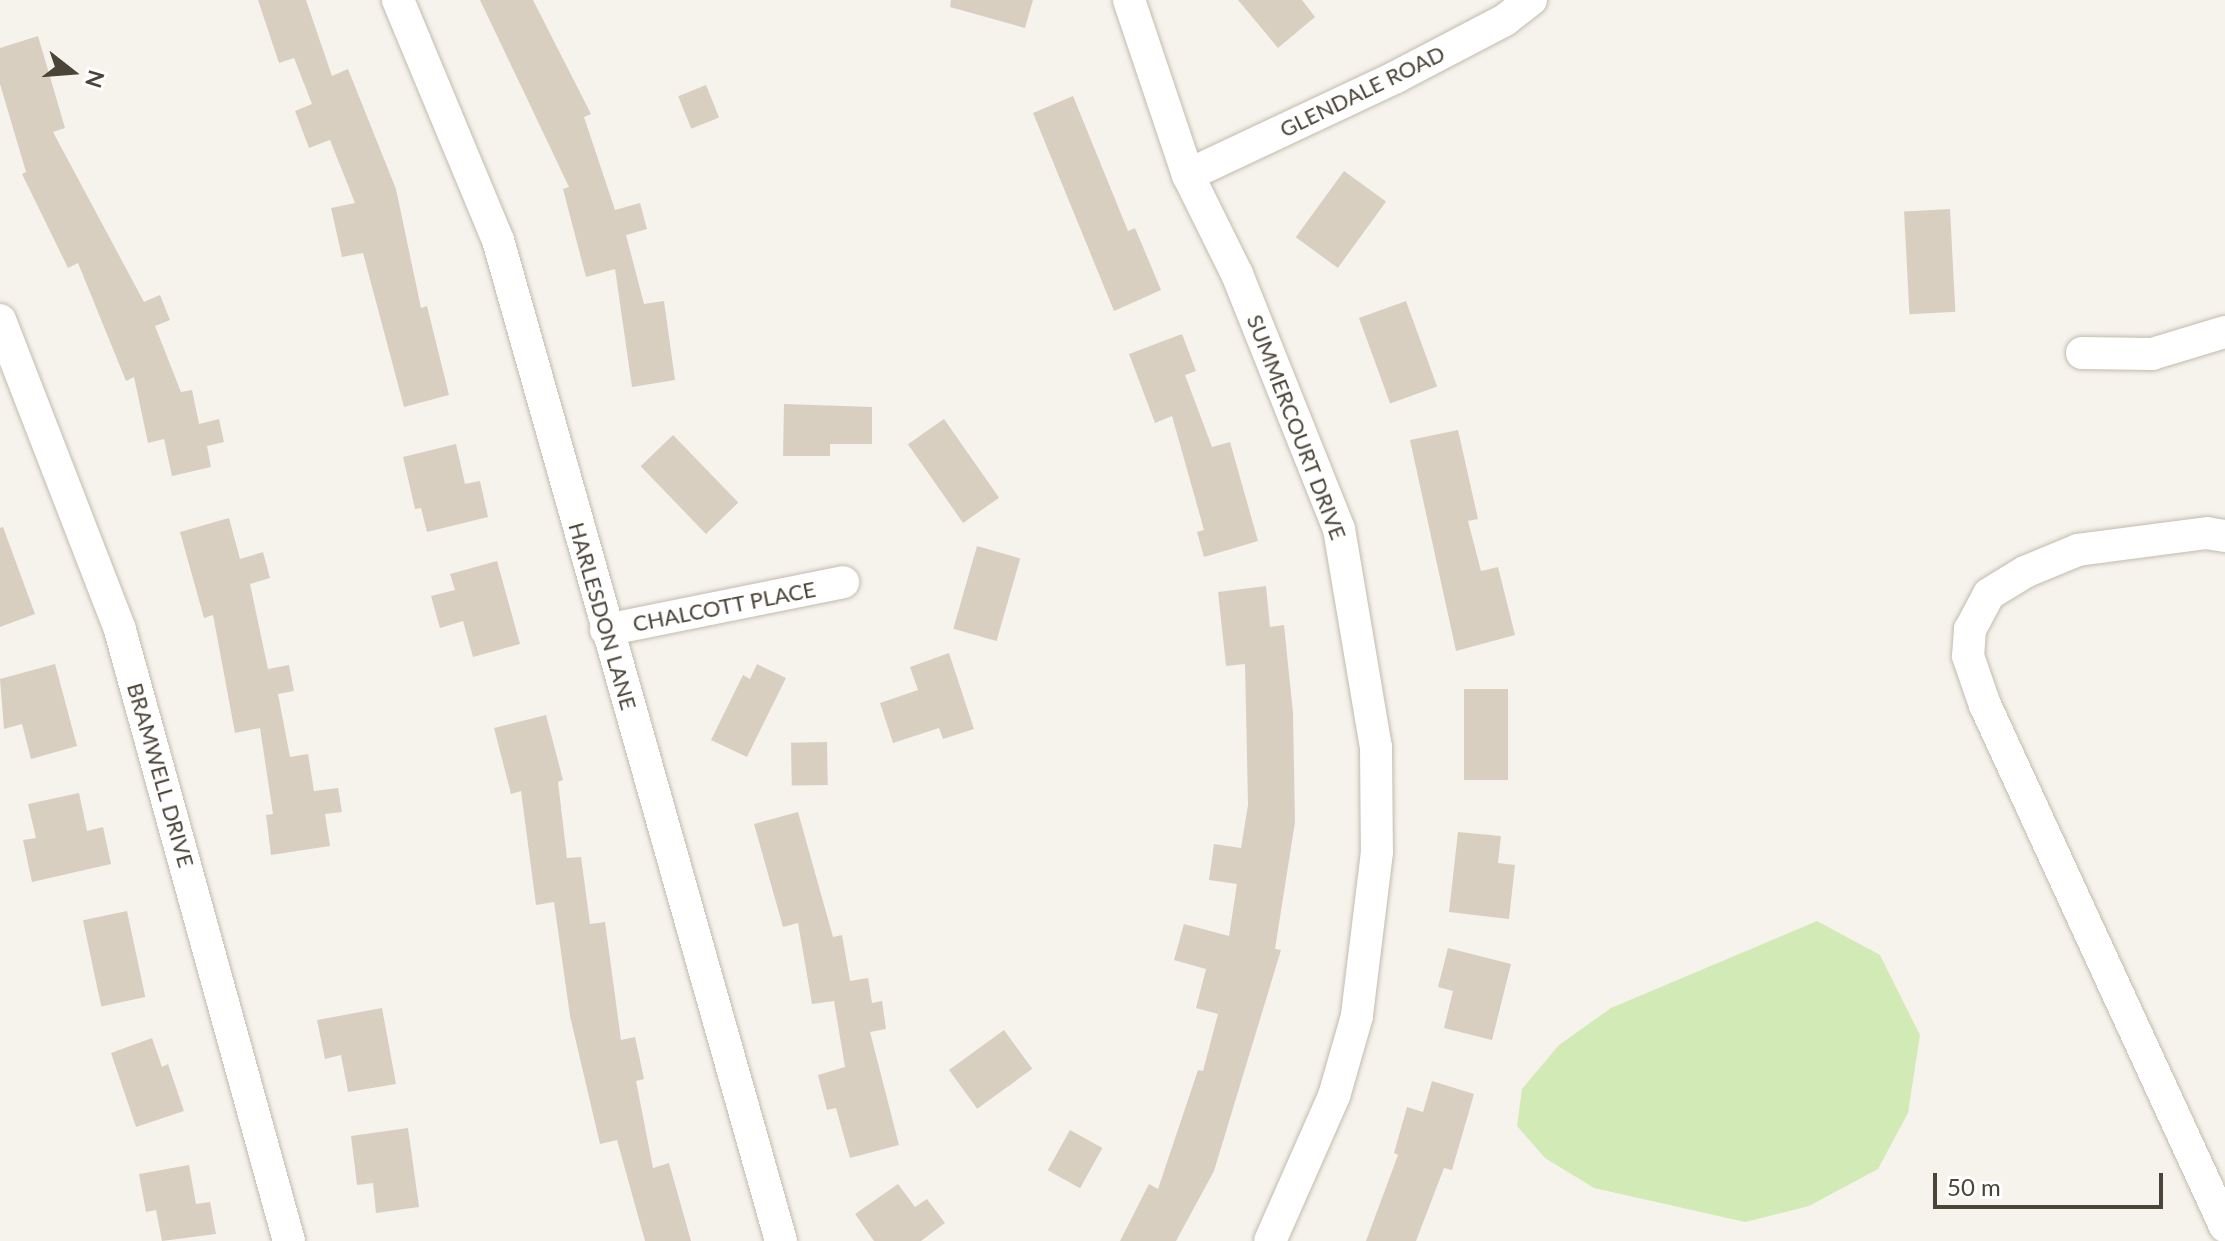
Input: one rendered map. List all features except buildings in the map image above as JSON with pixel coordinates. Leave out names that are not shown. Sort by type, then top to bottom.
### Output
[{"type":"street","name":"HARLESDON LANE","points":[[398,0],[498,240],[781,1241]]},
{"type":"street","name":"SUMMERCOURT DRIVE","points":[[1129,0],[1188,175],[1237,274],[1339,529],[1376,747],[1377,852],[1357,1016],[1334,1096],[1270,1241]]},
{"type":"street","name":"GLENDALE ROAD","points":[[1188,175],[1396,77],[1505,20],[1531,0]]},
{"type":"street","name":"BRAMWELL DRIVE","points":[[0,320],[128,657],[289,1241]]},
{"type":"street","points":[[2082,353],[2152,354],[2225,332]]},
{"type":"street","points":[[2225,536],[2207,533],[2078,550],[2025,572],[1989,594],[1970,629],[1968,656],[1985,705],[2225,1226]]},
{"type":"street","name":"CHALCOTT PLACE","points":[[606,630],[843,582]]},
{"type":"green space","points":[[1817,921],[1880,955],[1920,1035],[1908,1113],[1878,1169],[1809,1206],[1745,1222],[1594,1188],[1545,1158],[1517,1126],[1522,1089],[1559,1045],[1611,1008]]}]
